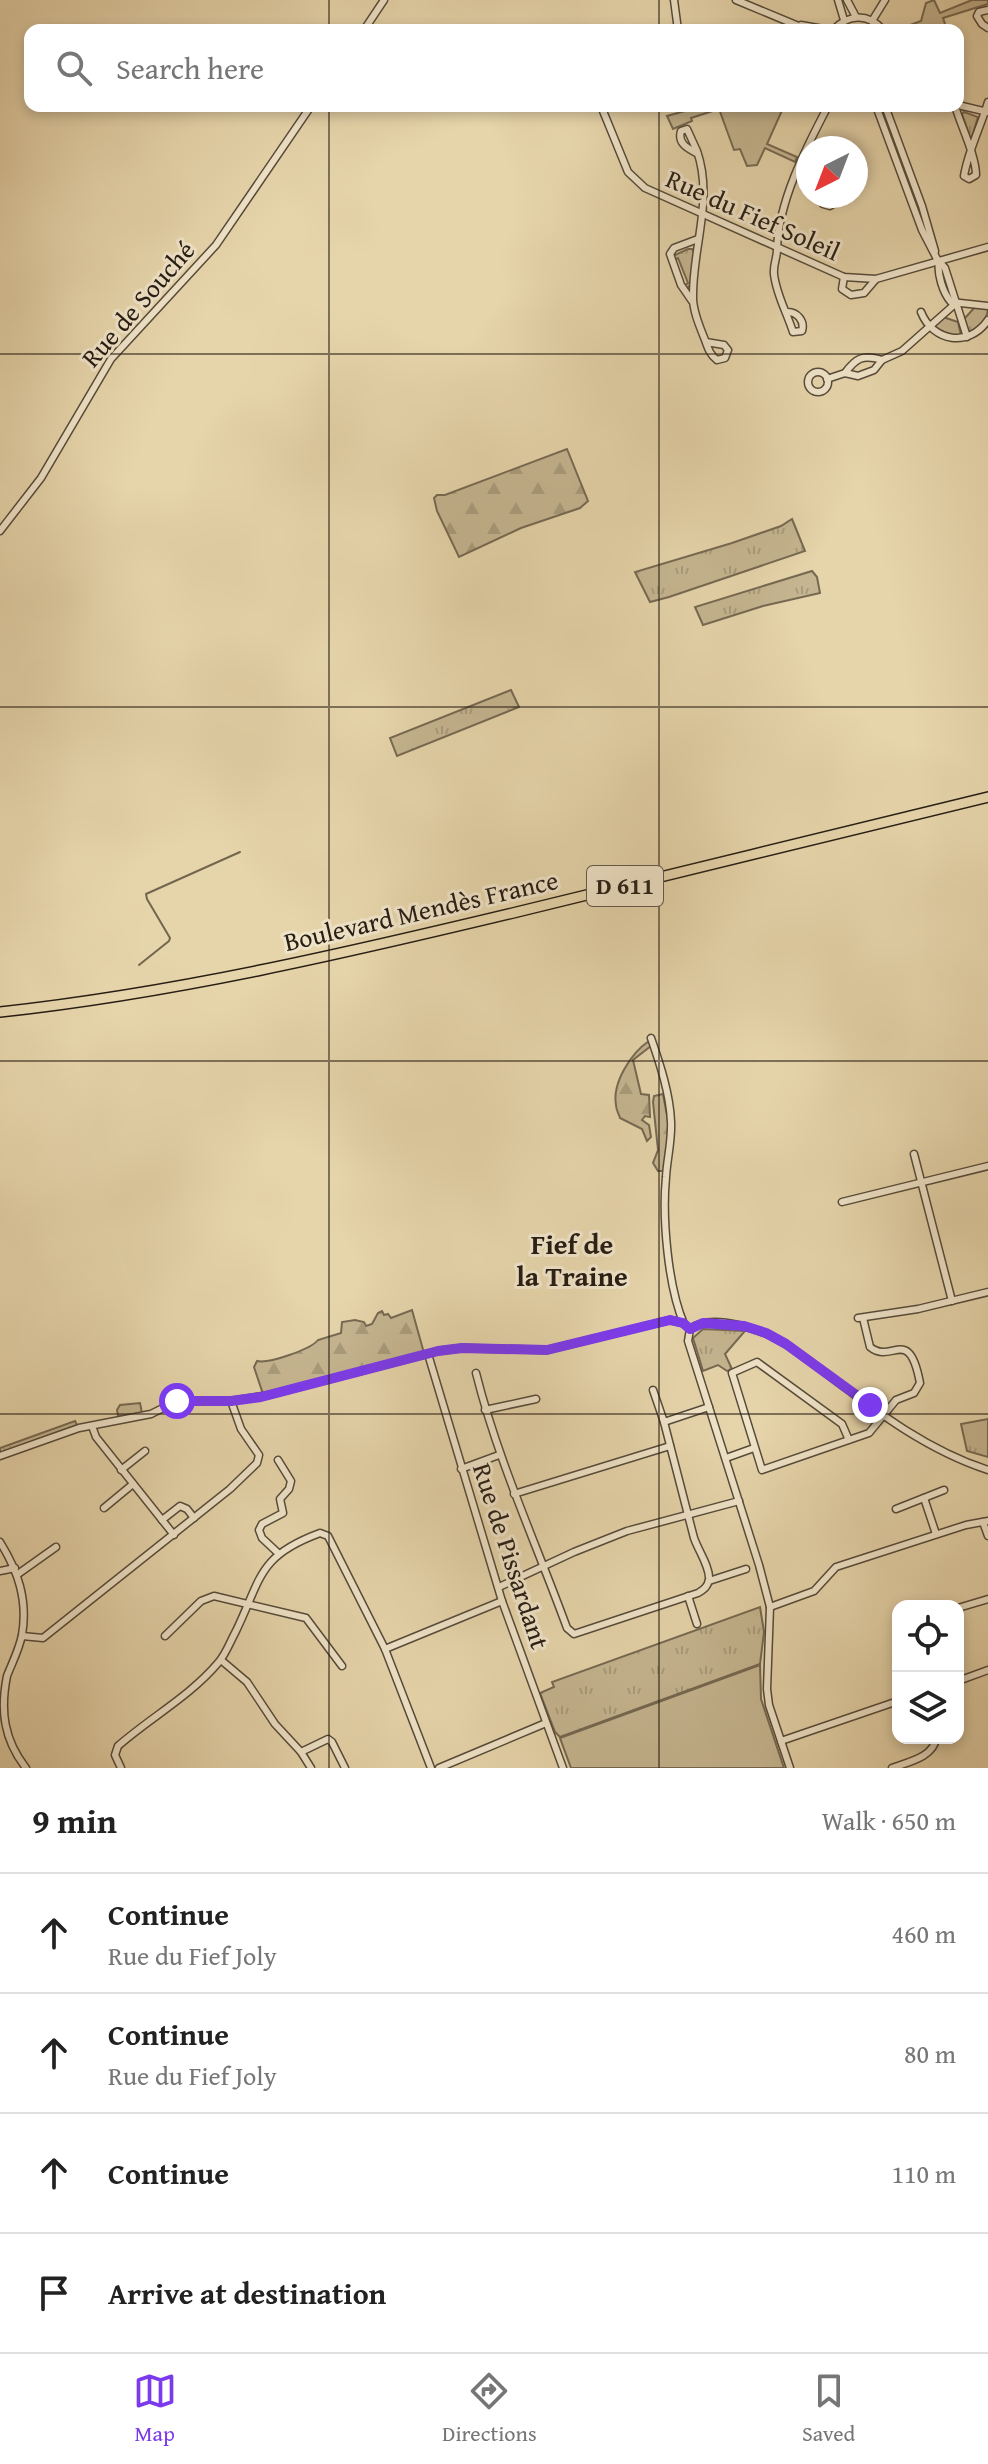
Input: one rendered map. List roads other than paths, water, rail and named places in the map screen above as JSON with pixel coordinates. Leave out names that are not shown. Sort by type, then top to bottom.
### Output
[{"type":"main road","name":"Boulevard Mendès France","points":[[0,1009],[125,990],[331,951],[988,794]]},
{"type":"street","points":[[368,24],[384,0]]},
{"type":"street","points":[[674,0],[677,24]]},
{"type":"street","points":[[838,0],[844,20]]},
{"type":"street","points":[[847,0],[856,17]]},
{"type":"street","points":[[872,21],[885,0]]},
{"type":"street","points":[[739,1],[797,24]]},
{"type":"street","points":[[988,10],[979,12],[977,16],[988,28]]},
{"type":"street","points":[[839,24],[856,17],[876,24]]},
{"type":"street","points":[[959,112],[970,153],[988,102]]},
{"type":"street","points":[[964,107],[986,112]]},
{"type":"street","name":"Rue de Souché","points":[[0,531],[33,491],[111,359],[216,245],[307,112]]},
{"type":"street","name":"Rue du Fief Soleil","points":[[604,112],[633,179],[645,188],[844,277],[876,279],[988,247]]},
{"type":"street","points":[[813,136],[825,112]]},
{"type":"street","points":[[878,112],[922,230],[945,268],[967,337]]},
{"type":"street","points":[[887,112],[933,238],[935,254]]},
{"type":"street","points":[[693,302],[705,184],[698,154]]},
{"type":"street","points":[[786,312],[774,275],[777,248],[796,174]]},
{"type":"street","points":[[698,239],[674,248],[670,254],[681,285],[693,302],[706,342]]},
{"type":"street","name":"Rue du Fief Soleil","points":[[844,277],[842,289],[851,295],[864,293],[876,279]]},
{"type":"street","points":[[827,379],[845,373],[858,376],[874,370],[882,360],[902,351],[955,304],[988,306]]},
{"type":"street","points":[[921,312],[929,327],[944,337],[967,337],[977,332],[988,320]]},
{"type":"street","points":[[845,373],[853,362],[869,356],[882,360]]},
{"type":"street","points":[[651,1038],[672,1122],[665,1227],[683,1323]]},
{"type":"street","points":[[914,1154],[952,1301]]},
{"type":"street","points":[[842,1202],[988,1166]]},
{"type":"street","points":[[849,1440],[842,1424],[757,1362],[732,1373],[762,1470],[849,1440],[869,1433],[896,1400],[916,1391],[919,1380],[914,1358],[906,1350],[896,1348],[879,1352],[870,1347],[860,1318],[988,1292]]},
{"type":"street","points":[[0,1456],[55,1435],[151,1414],[177,1401],[231,1401],[269,1395],[428,1354],[462,1348],[547,1350],[670,1320],[683,1323],[690,1329]]},
{"type":"street","points":[[690,1329],[703,1323],[744,1326],[766,1333],[935,1449],[988,1470]]},
{"type":"street","points":[[690,1329],[688,1341],[770,1607],[767,1689],[769,1705],[790,1768]]},
{"type":"street","name":"Rue de Pissardant","points":[[428,1354],[502,1601],[563,1768]]},
{"type":"street","points":[[476,1373],[499,1455],[567,1628],[574,1634],[703,1591],[709,1581],[746,1569]]},
{"type":"street","points":[[653,1390],[709,1581]]},
{"type":"street","points":[[485,1410],[536,1399]]},
{"type":"street","points":[[22,1636],[43,1638],[174,1535],[259,1461],[258,1452],[241,1429],[231,1401]]},
{"type":"street","points":[[664,1422],[709,1407]]},
{"type":"street","points":[[92,1426],[96,1437],[174,1535]]},
{"type":"street","points":[[514,1494],[670,1446]]},
{"type":"street","points":[[726,1458],[754,1448]]},
{"type":"street","points":[[121,1470],[145,1451]]},
{"type":"street","points":[[461,1469],[499,1455]]},
{"type":"street","points":[[278,1460],[291,1481],[289,1489],[280,1499],[283,1513],[262,1524],[259,1530],[262,1538],[278,1553]]},
{"type":"street","points":[[104,1508],[133,1484]]},
{"type":"street","points":[[896,1509],[944,1490]]},
{"type":"street","points":[[924,1498],[936,1534]]},
{"type":"street","points":[[499,1587],[627,1531],[739,1501]]},
{"type":"street","points":[[162,1520],[180,1506],[194,1518]]},
{"type":"street","points":[[770,1607],[814,1591],[836,1567],[936,1534],[986,1521],[988,1536]]},
{"type":"street","points":[[121,1768],[115,1755],[118,1746],[188,1694],[221,1660],[266,1566],[278,1553],[316,1534],[328,1536],[385,1649],[431,1768]]},
{"type":"street","points":[[0,1542],[16,1571],[24,1601],[22,1636],[0,1705],[5,1737],[26,1768]]},
{"type":"street","points":[[0,1571],[16,1571],[56,1547]]},
{"type":"street","points":[[688,1596],[697,1624]]},
{"type":"street","points":[[165,1636],[208,1597],[249,1603],[306,1618],[342,1666]]},
{"type":"street","points":[[964,1606],[988,1599]]},
{"type":"street","points":[[385,1649],[502,1601]]},
{"type":"street","points":[[221,1660],[247,1682],[275,1724],[311,1768]]},
{"type":"street","points":[[964,1679],[988,1670]]},
{"type":"street","points":[[781,1741],[892,1703]]},
{"type":"street","points":[[439,1768],[546,1723]]},
{"type":"street","points":[[301,1752],[325,1739],[330,1740],[345,1768]]},
{"type":"street","points":[[892,1768],[930,1751],[935,1744]]},
{"type":"waterway","points":[[139,965],[170,938],[146,894],[240,852]]},
{"type":"district","name":"Fief de la Traine","points":[[572,1260]]}]
